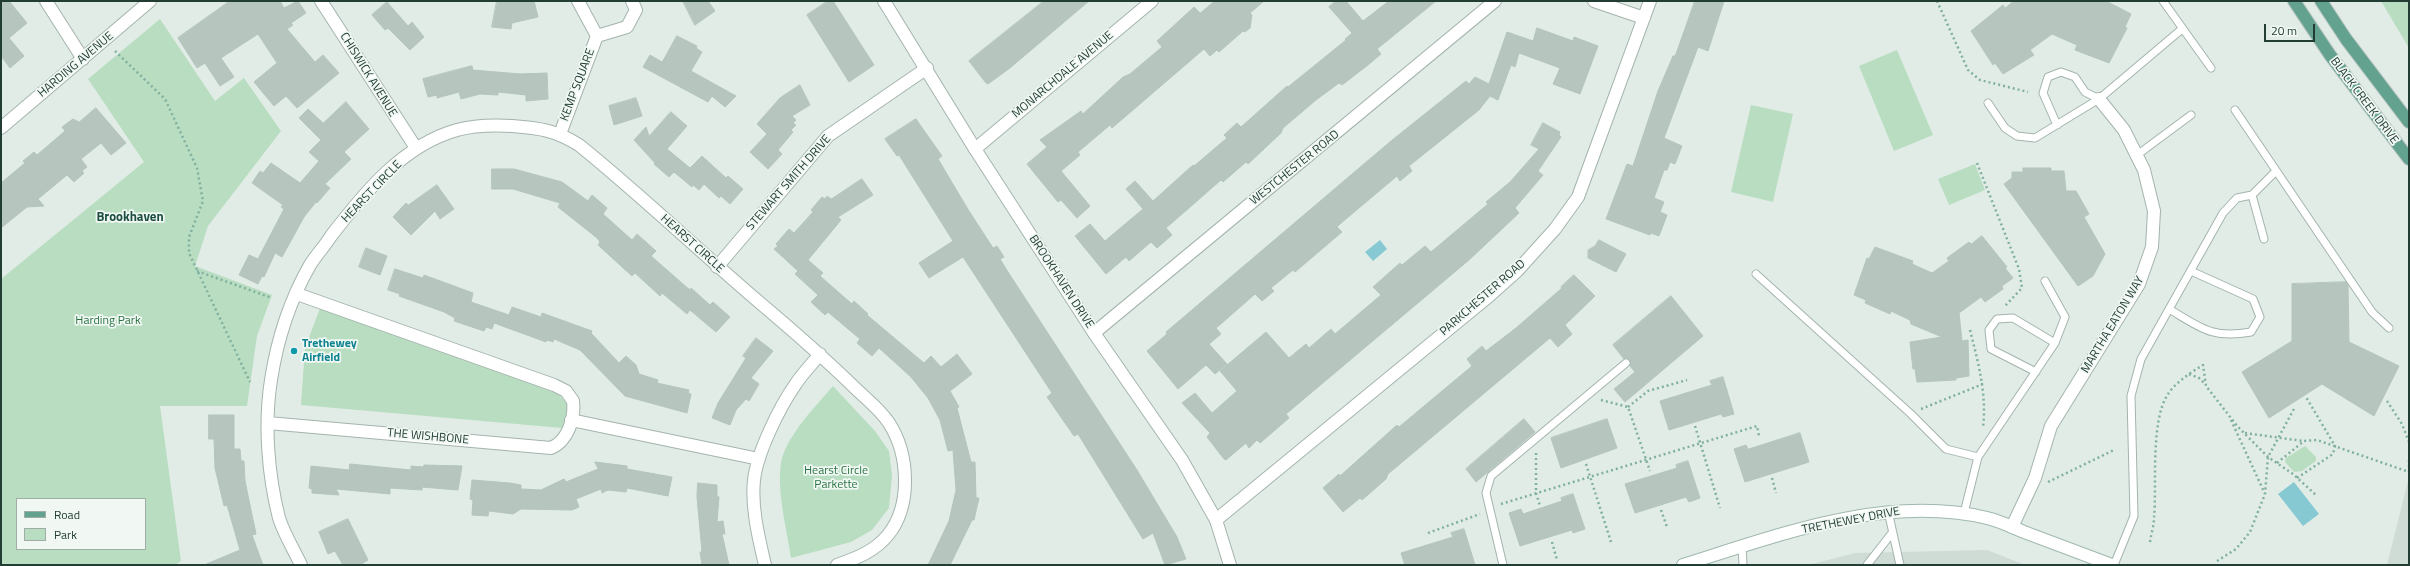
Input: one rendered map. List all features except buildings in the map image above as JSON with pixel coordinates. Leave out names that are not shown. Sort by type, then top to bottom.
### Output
[{"type":"main road","name":"BLACK CREEK DRIVE","points":[[2294,1],[2330,55],[2409,159]]},
{"type":"main road","name":"BLACK CREEK DRIVE","points":[[2321,1],[2346,39],[2409,122]]},
{"type":"street","points":[[46,1],[83,59]]},
{"type":"street","name":"HARDING AVENUE","points":[[1,128],[150,1]]},
{"type":"street","name":"CHISWICK AVENUE","points":[[321,1],[416,148]]},
{"type":"street","name":"KEMP SQUARE","points":[[560,134],[597,36],[578,1]]},
{"type":"street","name":"KEMP SQUARE","points":[[597,36],[627,27],[636,10],[632,1]]},
{"type":"street","name":"BROOKHAVEN DRIVE","points":[[884,1],[927,68],[975,149],[1094,333],[1182,460],[1216,520],[1230,565]]},
{"type":"street","name":"MONARCHDALE AVENUE","points":[[975,149],[1152,1]]},
{"type":"street","name":"WESTCHESTER ROAD","points":[[1094,333],[1495,1]]},
{"type":"street","points":[[1594,1],[1644,18]]},
{"type":"street","name":"PARKCHESTER ROAD","points":[[1216,520],[1489,296],[1517,271],[1555,228],[1578,198],[1650,1]]},
{"type":"street","name":"STEWART SMITH DRIVE","points":[[717,266],[828,136],[927,68]]},
{"type":"street","name":"MARTHA EATON WAY","points":[[2012,527],[2033,481],[2051,426],[2138,284],[2148,264],[2154,238],[2154,211],[2150,190],[2137,155],[2121,125],[2099,99]]},
{"type":"street","name":"HEARST CIRCLE","points":[[300,565],[280,519],[272,479],[268,423],[270,381],[280,337],[297,294],[310,264],[346,217],[389,170],[416,148],[458,130],[485,125],[532,128],[560,134],[615,174],[717,266],[820,354],[889,423],[898,440],[904,463],[904,501],[889,534],[862,557],[837,565]]},
{"type":"street","name":"THE WISHBONE","points":[[268,423],[551,448],[564,440],[571,420],[573,400],[566,392],[554,384],[297,294]]},
{"type":"street","points":[[765,565],[759,538],[754,480],[760,459],[776,420],[795,385],[820,354]]},
{"type":"street","points":[[571,420],[760,459]]},
{"type":"street","name":"TRETHEWEY DRIVE","points":[[1682,565],[1742,546],[1816,526],[1888,511],[1920,509],[1964,513],[1989,518],[2113,565]]},
{"type":"lane","points":[[2163,1],[2210,68]]},
{"type":"lane","points":[[1988,103],[2005,128],[2016,136],[2035,138],[2099,99],[2182,29]]},
{"type":"lane","points":[[2057,125],[2043,93],[2048,77],[2060,72],[2075,77],[2085,92],[2099,99]]},
{"type":"lane","points":[[2235,110],[2275,172],[2372,312],[2389,328]]},
{"type":"lane","points":[[2137,155],[2191,116]]},
{"type":"lane","points":[[2113,565],[2134,516],[2131,396],[2141,359],[2223,213],[2237,198],[2252,195],[2275,172]]},
{"type":"lane","points":[[2252,195],[2264,239]]},
{"type":"lane","points":[[2169,309],[2210,332],[2230,336],[2251,332],[2260,317],[2253,299],[2190,271]]},
{"type":"lane","points":[[1756,274],[1911,414],[1946,449],[1978,457]]},
{"type":"lane","points":[[1964,513],[1978,457],[2055,343],[2064,317],[2045,281]]},
{"type":"lane","points":[[2036,372],[1991,349],[1989,330],[1997,319],[2013,318],[2055,343]]},
{"type":"lane","points":[[1503,565],[1486,493],[1491,476],[1626,363]]},
{"type":"lane","points":[[1888,511],[1900,565]]},
{"type":"lane","points":[[1867,565],[1892,533]]},
{"type":"lane","points":[[1742,546],[1743,565]]},
{"type":"path","points":[[1937,1],[1968,70],[1980,80],[2028,92]]},
{"type":"path","points":[[114,51],[165,99],[197,168],[204,201],[189,237],[189,253],[250,382]]},
{"type":"path","points":[[1977,163],[2019,269],[2022,288],[2007,302],[1997,319]]},
{"type":"path","points":[[197,270],[272,298]]},
{"type":"path","points":[[1970,330],[1983,384],[1985,408],[1983,428]]},
{"type":"path","points":[[2150,542],[2154,518],[2156,441],[2161,415],[2168,395],[2188,374],[2203,365],[2206,386]]},
{"type":"path","points":[[2188,374],[2199,378],[2244,433],[2268,457],[2277,462],[2297,478],[2316,496]]},
{"type":"path","points":[[1628,407],[1648,391],[1687,380]]},
{"type":"path","points":[[1911,414],[1947,397],[1983,384]]},
{"type":"path","points":[[1587,396],[1628,407]]},
{"type":"path","points":[[2297,478],[2333,454],[2335,446],[2306,397]]},
{"type":"path","points":[[2387,401],[2402,424],[2409,442]]},
{"type":"path","points":[[1628,407],[1650,471]]},
{"type":"path","points":[[2217,561],[2236,549],[2250,532],[2265,494],[2268,457],[2296,407]]},
{"type":"path","points":[[2230,416],[2265,494]]},
{"type":"path","points":[[1695,426],[1720,508]]},
{"type":"path","points":[[1428,533],[1476,517],[1489,508],[1757,426],[1759,436]]},
{"type":"path","points":[[2244,433],[2280,436],[2304,441],[2317,440],[2409,472],[2409,460]]},
{"type":"path","points":[[1536,439],[1536,493],[1540,506]]},
{"type":"path","points":[[2277,462],[2304,441]]},
{"type":"path","points":[[2033,481],[2042,486],[2114,450]]},
{"type":"path","points":[[1586,464],[1611,542]]},
{"type":"path","points":[[1772,478],[1776,493]]},
{"type":"path","points":[[1661,510],[1667,527]]},
{"type":"path","points":[[1552,542],[1557,560]]},
{"type":"shaded area","points":[[2409,477],[2409,565],[2387,565]]},
{"type":"shaded area","points":[[1987,550],[2025,565],[1808,565],[1855,553]]},
{"type":"green space","points":[[2381,1],[2409,1],[2409,48]]},
{"type":"green space","name":"Harding Park","points":[[160,19],[215,101],[244,78],[281,131],[208,226],[195,266],[272,295],[257,336],[247,406],[160,406],[181,561],[175,565],[1,565],[1,279],[144,162],[88,79]]},
{"type":"green space","points":[[1897,50],[1933,135],[1894,151],[1859,66]]},
{"type":"green space","points":[[1751,105],[1793,114],[1773,202],[1731,192]]},
{"type":"green space","points":[[1975,164],[1985,190],[1949,205],[1938,179]]},
{"type":"green space","points":[[322,303],[558,394],[572,409],[562,428],[301,405],[305,348]]},
{"type":"green space","name":"Hearst Circle Parkette","points":[[833,386],[875,431],[889,451],[892,475],[889,508],[872,530],[851,542],[791,558],[780,490],[781,463],[784,452],[793,434]]},
{"type":"green space","points":[[2305,446],[2316,457],[2316,461],[2302,471],[2294,472],[2285,462],[2286,458]]},
{"type":"water","points":[[1380,240],[1387,249],[1373,261],[1365,252]]},
{"type":"water","points":[[2294,482],[2319,514],[2303,526],[2278,494]]},
{"type":"place","name":"Trethewey Airfield","points":[[294,351]]},
{"type":"district","name":"Brookhaven","points":[[130,218]]}]
